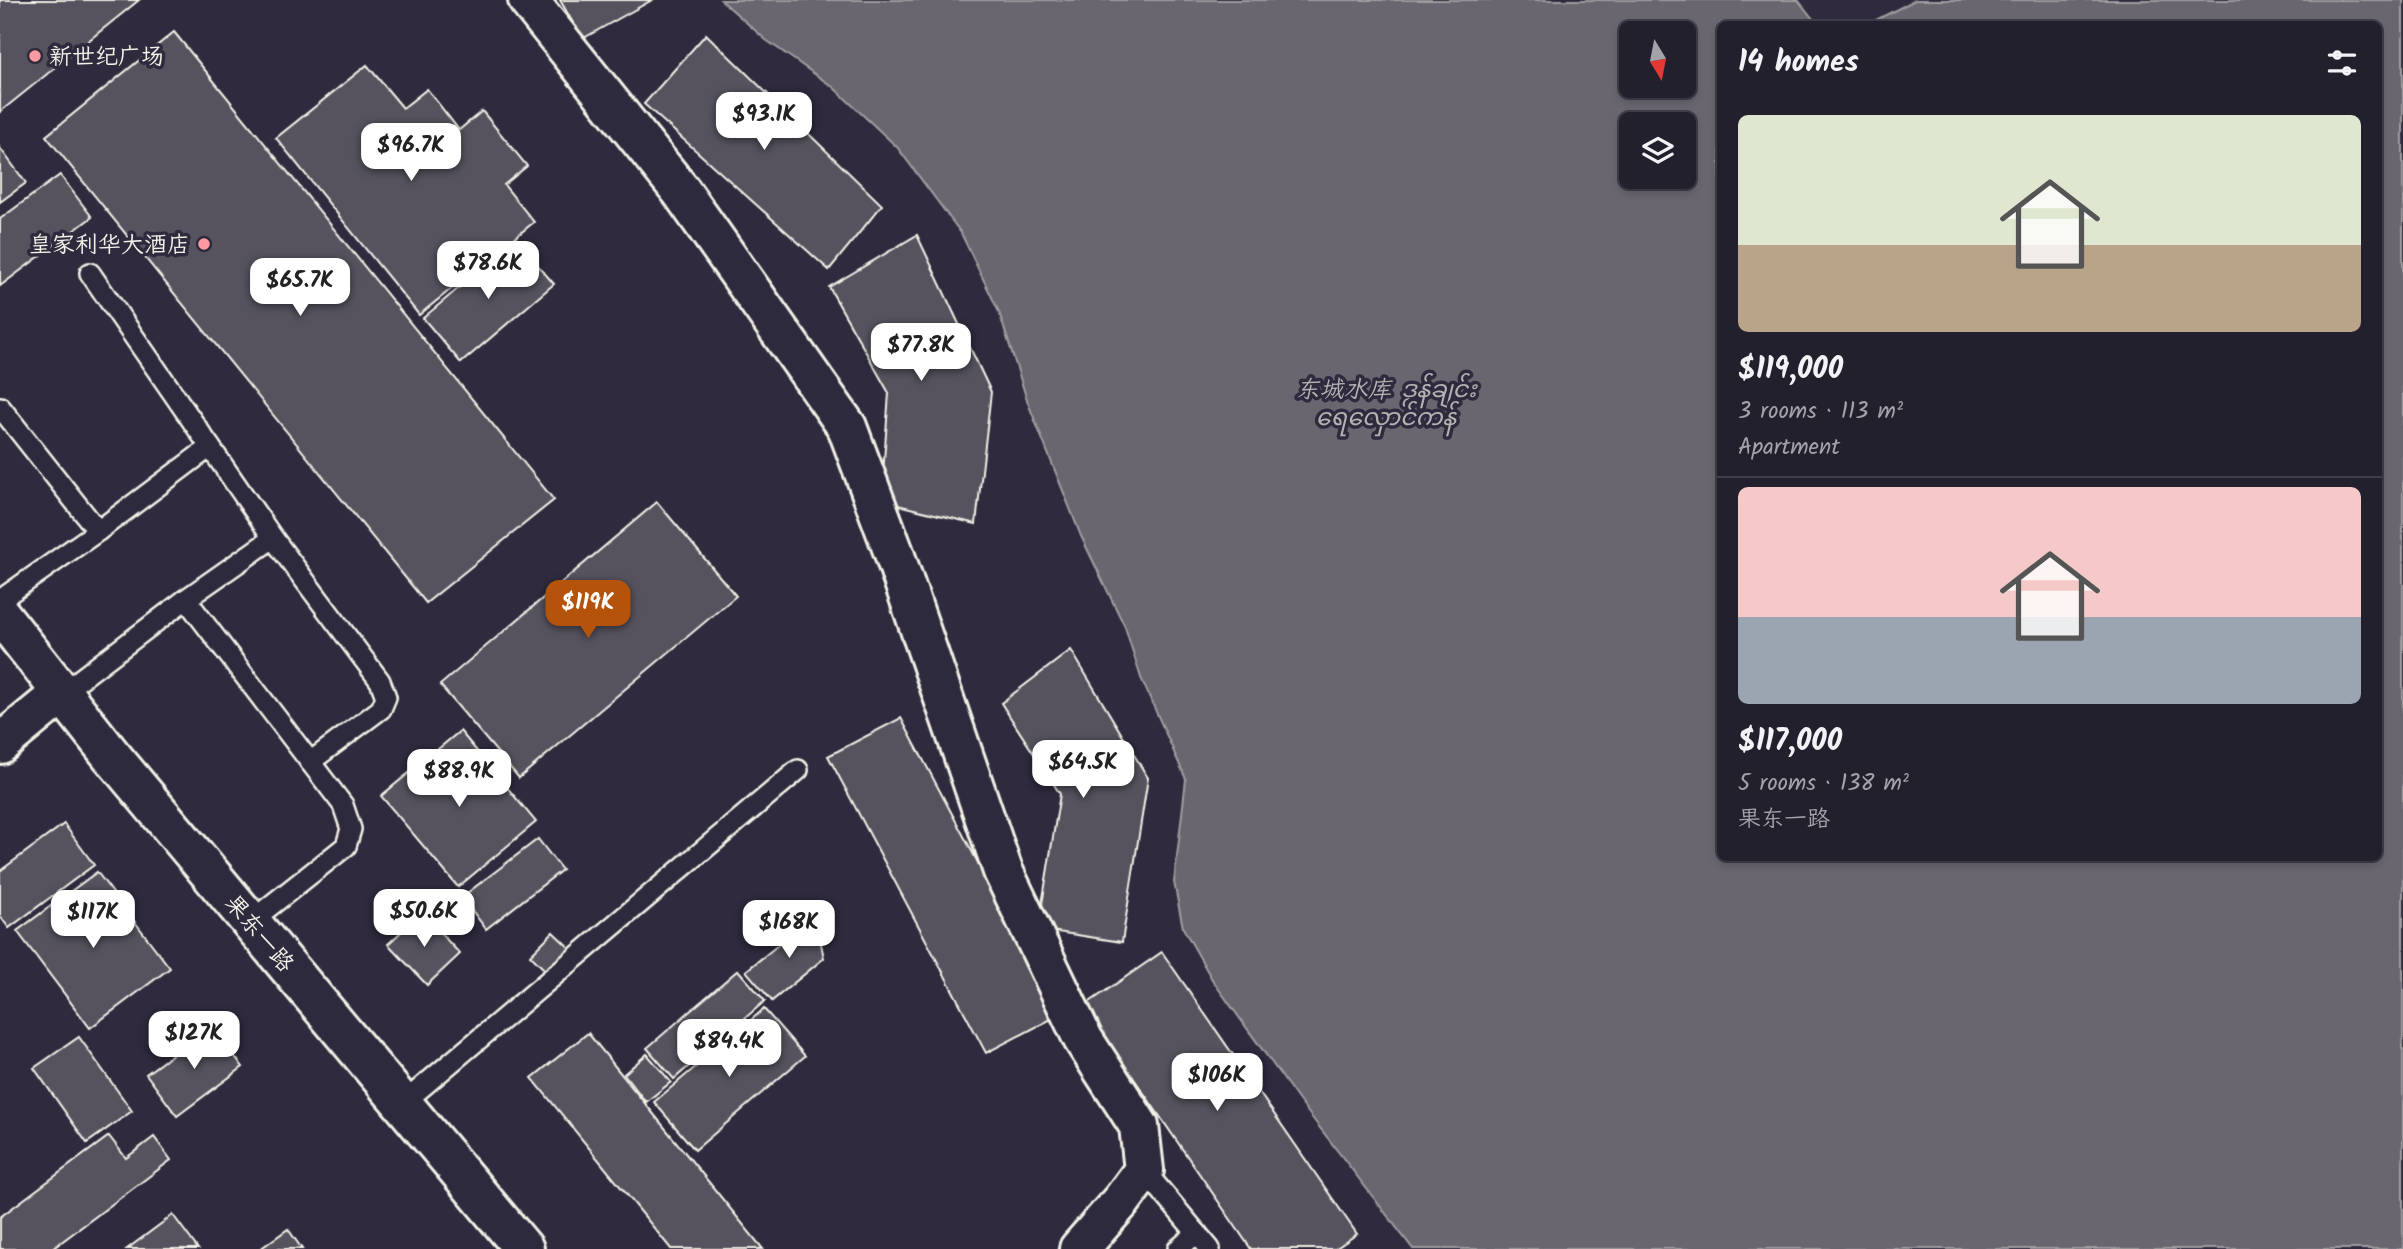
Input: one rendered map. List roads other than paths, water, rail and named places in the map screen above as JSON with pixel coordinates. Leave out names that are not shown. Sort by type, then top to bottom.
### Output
[{"type":"street","points":[[528,0],[681,191],[847,427],[894,553],[1003,871],[1083,1039],[1139,1126],[1144,1170],[1079,1249]]},
{"type":"street","name":"果东一路","points":[[0,614],[111,755],[524,1249]]},
{"type":"street","points":[[0,744],[62,693]]},
{"type":"lane","points":[[90,273],[274,538],[380,681],[386,697],[381,709],[310,762]]},
{"type":"lane","points":[[0,407],[98,531]]},
{"type":"lane","points":[[0,600],[210,447]]},
{"type":"lane","points":[[62,693],[186,599],[274,538]]},
{"type":"lane","points":[[186,599],[343,805],[351,829],[346,846],[250,922]]},
{"type":"lane","points":[[402,1104],[798,770]]},
{"type":"lane","points":[[1144,1170],[1210,1249]]},
{"type":"lane","points":[[1178,1249],[1197,1233]]},
{"type":"water","name":"东城水库 ဒွန်ချင်း ရေလှောင်ကန်","points":[[721,0],[1798,0],[1815,21],[1717,21],[1717,861],[2382,861],[2382,21],[1874,21],[1915,0],[2403,0],[2403,1249],[1413,1249],[1300,1102],[1213,981],[1183,928],[1174,882],[1186,779],[1141,678],[1125,627],[1081,536],[1028,403],[999,312],[961,233],[897,147],[833,87],[766,40]]},
{"type":"place","name":"新世纪广场","points":[[35,56]]},
{"type":"place","name":"皇家利华大酒店","points":[[204,244]]}]
